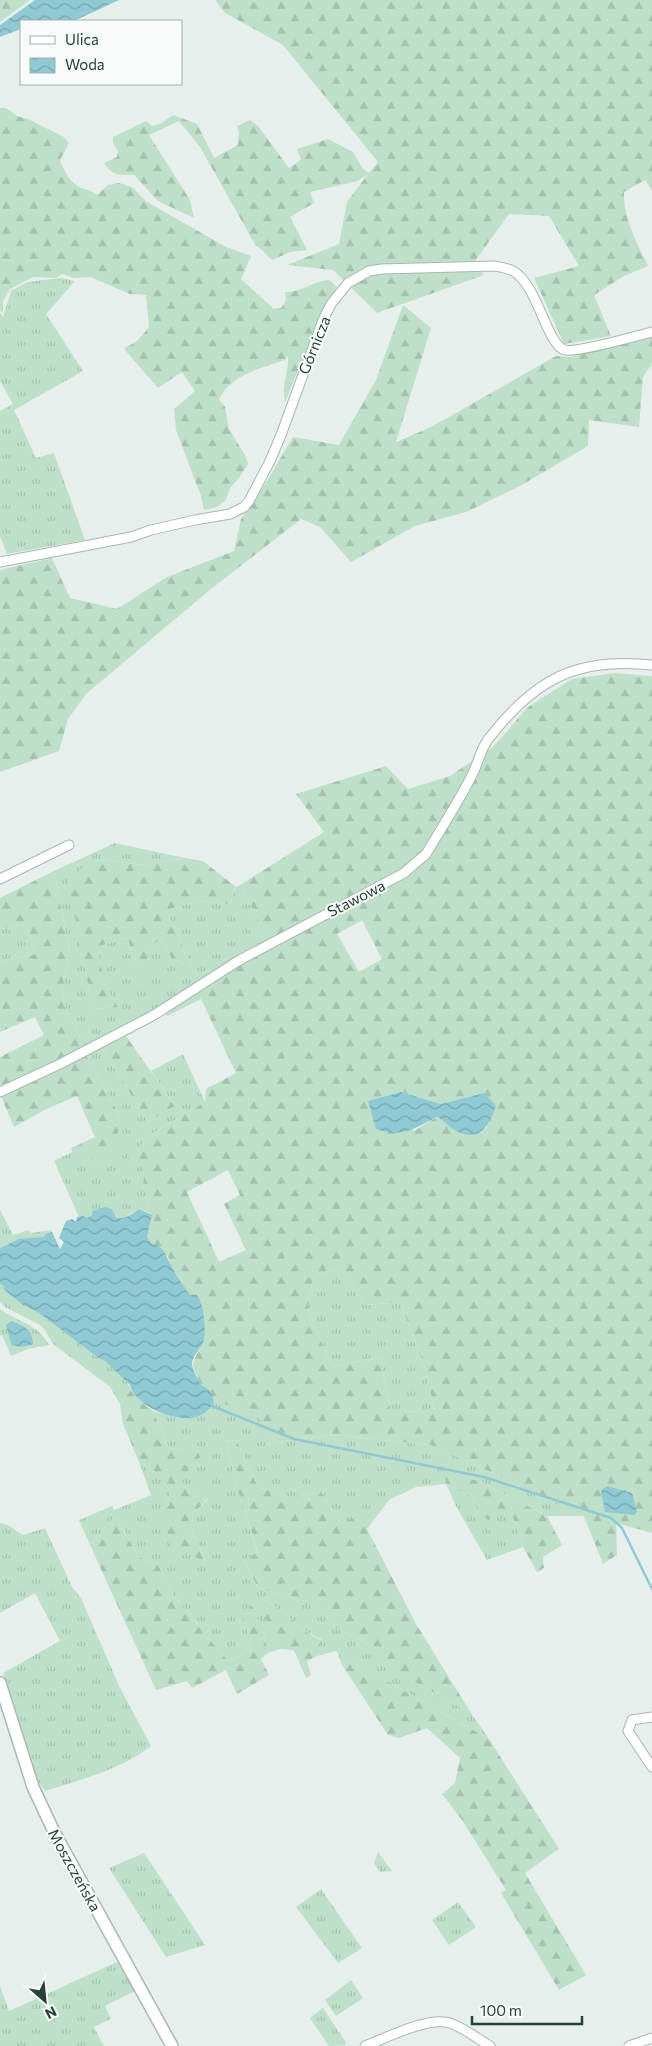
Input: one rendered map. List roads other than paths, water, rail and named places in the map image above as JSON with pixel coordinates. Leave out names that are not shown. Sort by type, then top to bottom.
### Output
[{"type":"street","name":"Górnicza","points":[[0,562],[131,537],[169,526],[230,514],[244,507],[256,490],[270,461],[316,336],[331,304],[348,282],[368,271],[494,266],[507,268],[519,275],[529,286],[552,337],[558,347],[565,350],[580,349],[652,332]]},
{"type":"street","name":"Stawowa","points":[[0,1092],[69,1060],[154,1015],[238,960],[404,873],[426,854],[474,770],[479,754],[489,737],[522,703],[549,681],[569,671],[589,665],[610,663],[652,665]]},
{"type":"street","points":[[0,880],[69,845]]},
{"type":"street","name":"Moszczeńska","points":[[0,1684],[33,1787],[55,1834],[172,2046]]},
{"type":"street","points":[[652,1717],[632,1720],[628,1730],[652,1767]]},
{"type":"street","points":[[365,2046],[412,2028],[443,2022],[459,2027],[490,2046]]},
{"type":"street","points":[[629,2046],[652,2038]]},
{"type":"water","points":[[35,0],[119,0],[76,20],[20,20],[20,29],[0,37],[0,25]]},
{"type":"water","points":[[401,1092],[441,1104],[484,1093],[496,1106],[488,1124],[474,1135],[457,1132],[437,1117],[408,1131],[393,1133],[376,1129],[368,1101]]},
{"type":"water","points":[[105,1207],[112,1209],[116,1218],[126,1217],[139,1209],[152,1215],[147,1237],[152,1244],[160,1247],[165,1252],[176,1274],[190,1295],[196,1294],[199,1298],[205,1332],[203,1343],[192,1361],[192,1366],[201,1385],[212,1394],[214,1403],[206,1412],[199,1416],[178,1417],[157,1411],[148,1406],[139,1400],[133,1393],[130,1385],[105,1361],[39,1313],[23,1305],[4,1290],[3,1285],[0,1284],[0,1248],[19,1239],[43,1237],[47,1233],[52,1232],[60,1249],[64,1242],[59,1238],[66,1221],[72,1219],[76,1222],[77,1217],[83,1216],[87,1218],[92,1215],[93,1211]]},
{"type":"water","points":[[11,1321],[20,1324],[29,1332],[33,1339],[33,1344],[22,1347],[11,1344],[6,1325]]},
{"type":"water","points":[[607,1486],[632,1493],[637,1512],[634,1515],[605,1512],[601,1490]]},
{"type":"waterway","points":[[212,1406],[294,1439],[484,1477],[611,1518],[622,1528],[652,1589]]}]
